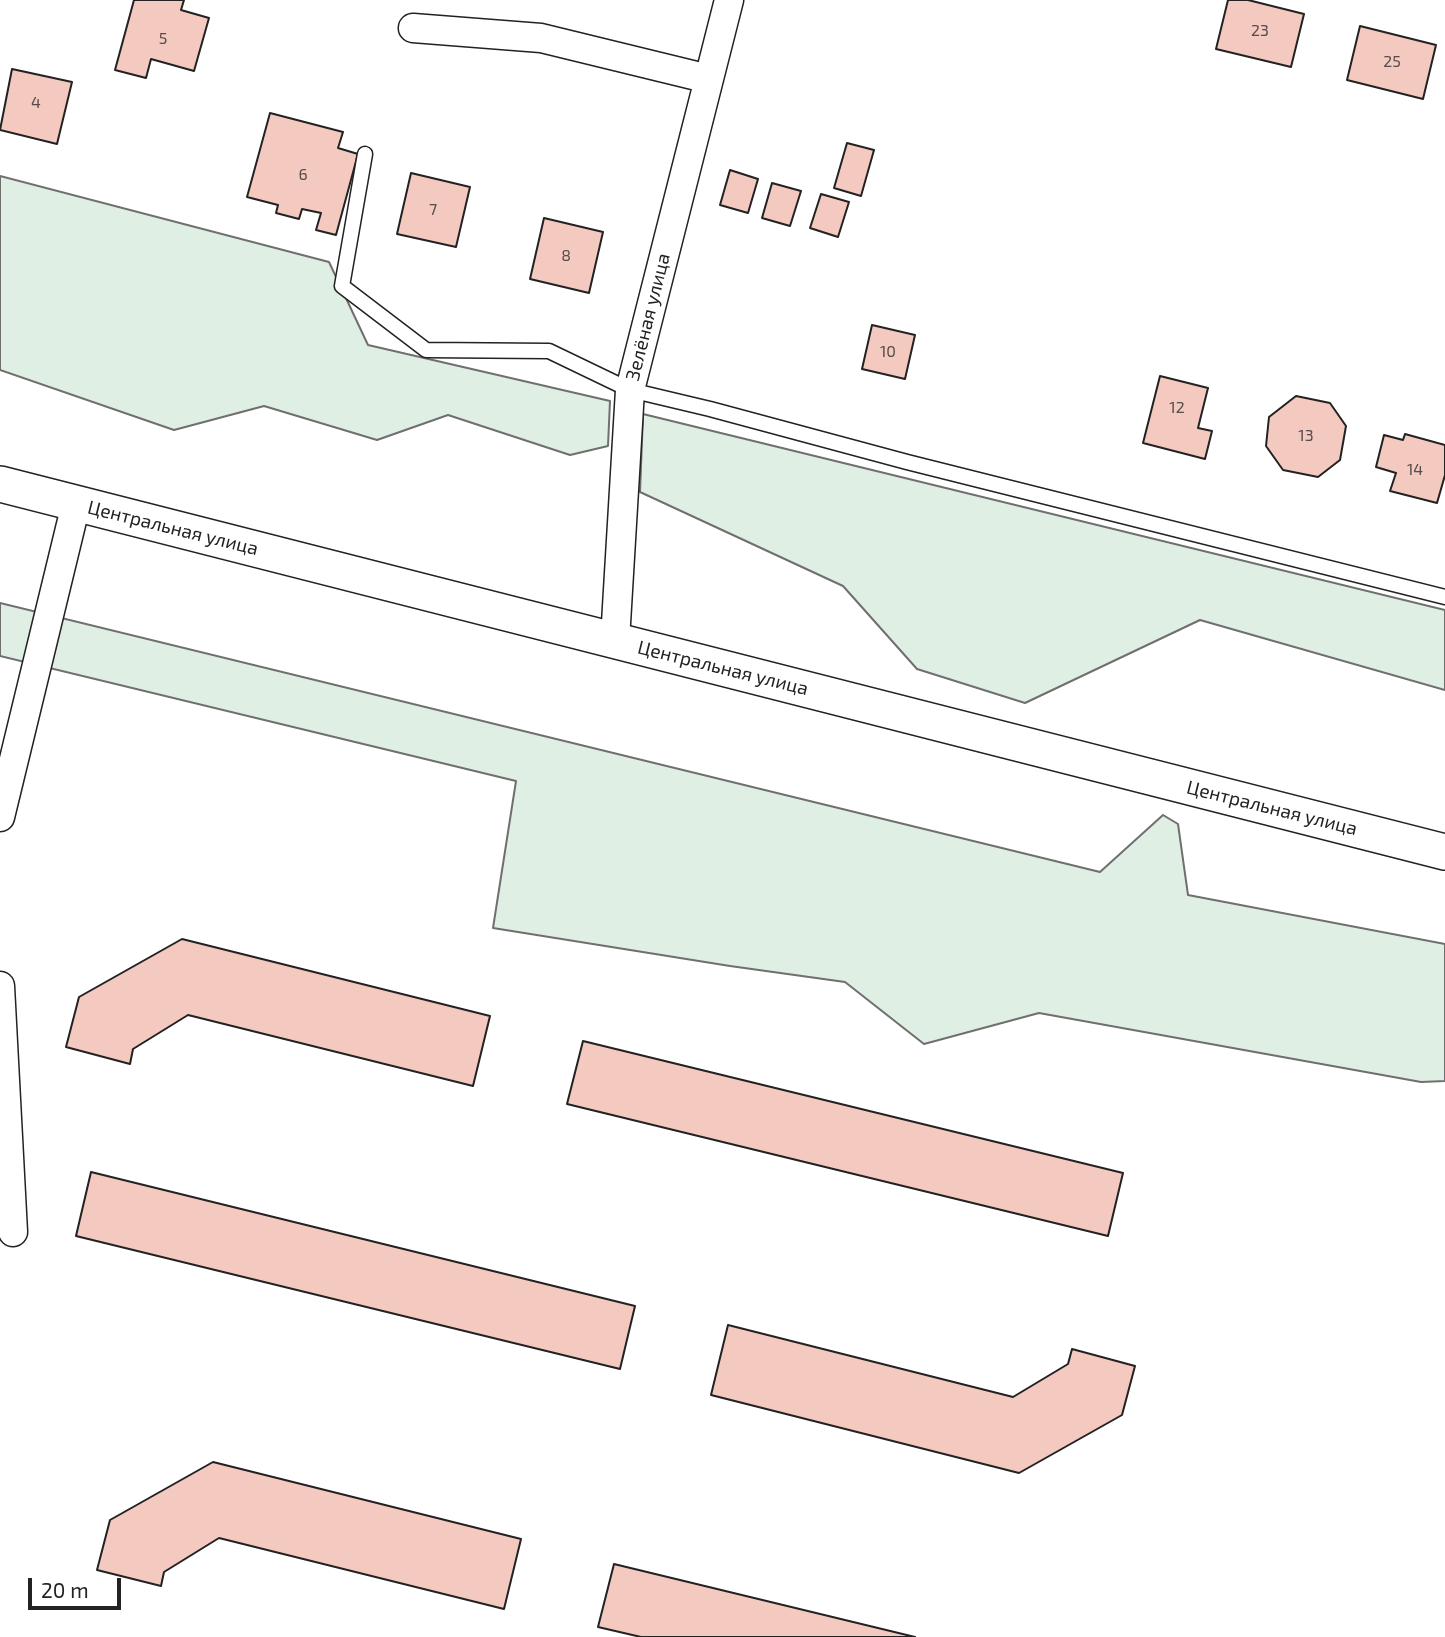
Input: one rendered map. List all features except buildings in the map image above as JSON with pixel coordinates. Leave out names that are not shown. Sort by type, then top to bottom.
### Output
[{"type":"street","name":"Зелёная улица","points":[[615,640],[630,390],[729,0]]},
{"type":"street","points":[[413,28],[541,37],[709,79]]},
{"type":"street","name":"Центральная улица","points":[[0,484],[1445,852]]},
{"type":"street","points":[[0,817],[76,503]]},
{"type":"street","points":[[0,986],[7,1232]]},
{"type":"lane","points":[[365,154],[342,286],[426,350],[549,351],[630,390],[710,408],[907,462],[1445,597]]},
{"type":"green space","points":[[0,176],[329,262],[368,345],[610,401],[608,446],[570,455],[448,415],[377,440],[264,406],[174,430],[0,370]]},
{"type":"green space","points":[[643,414],[1445,610],[1445,690],[1200,620],[1025,703],[917,669],[843,586],[640,492]]},
{"type":"green space","points":[[0,603],[1100,872],[1163,815],[1178,824],[1188,895],[1445,944],[1445,1081],[1421,1082],[1039,1013],[924,1044],[845,982],[493,928],[516,781],[0,656]]}]
